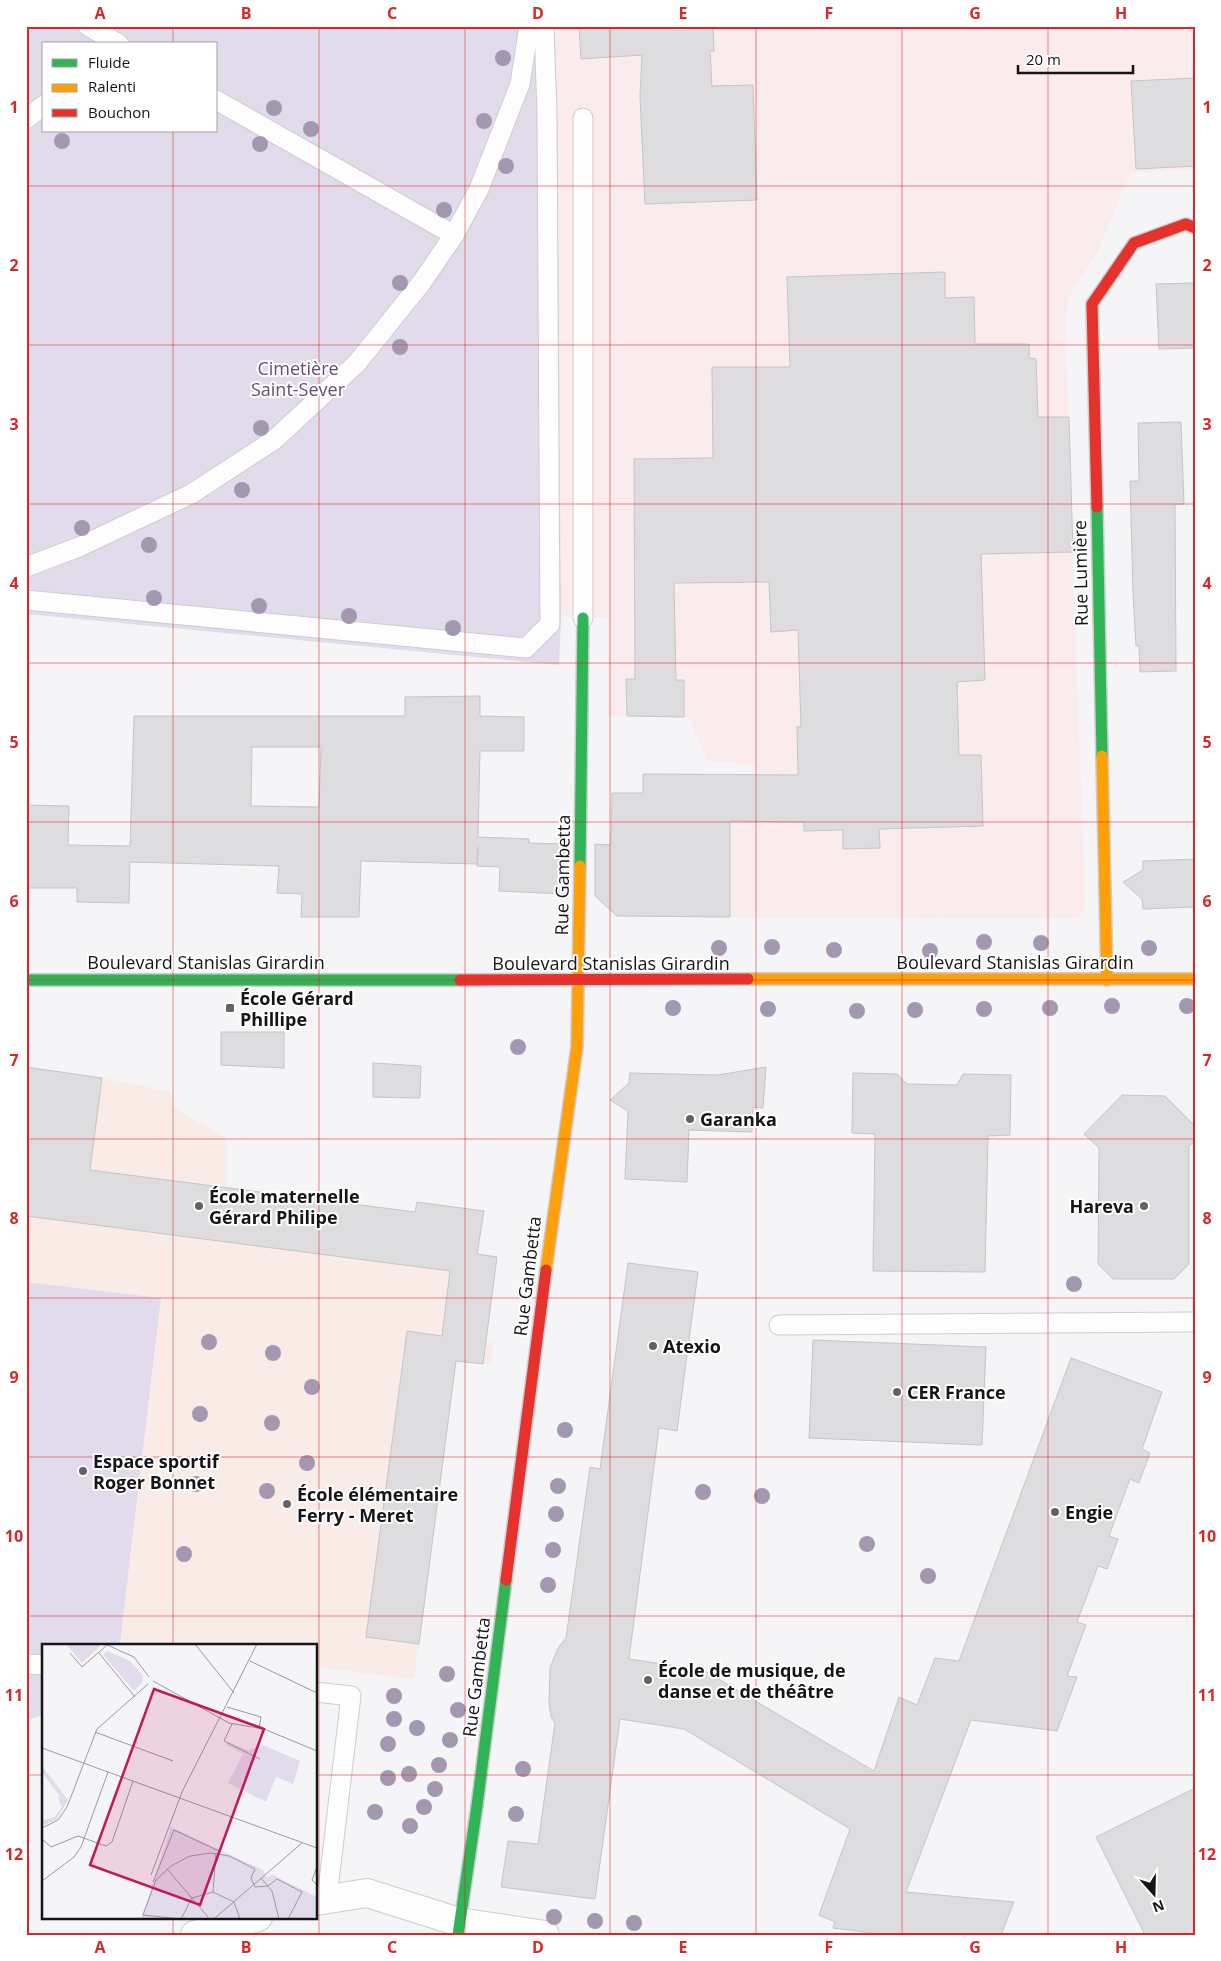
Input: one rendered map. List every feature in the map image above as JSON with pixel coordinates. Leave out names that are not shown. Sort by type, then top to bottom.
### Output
[{"type":"street","name":"Rue Lumière","points":[[1107,980],[1092,304],[1134,242],[1186,224],[1195,228]]},
{"type":"street","name":"Rue Gambetta","points":[[458,1928],[477,1806],[551,1229],[577,1047],[584,618]]},
{"type":"street","name":"Boulevard Stanislas Girardin","points":[[26,980],[1195,980]]},
{"type":"street","points":[[322,1900],[367,1893],[458,1928],[545,1935]]},
{"type":"street","points":[[195,1935],[254,1918]]},
{"type":"lane","points":[[27,564],[79,547],[191,494],[274,440],[358,364],[422,282],[454,235],[479,190],[520,84],[529,26]]},
{"type":"lane","points":[[26,600],[526,648],[550,624],[547,114],[544,26]]},
{"type":"lane","points":[[97,33],[115,42]]},
{"type":"lane","points":[[218,101],[454,235]]},
{"type":"lane","points":[[26,118],[42,106]]},
{"type":"lane","points":[[583,118],[584,618]]},
{"type":"lane","points":[[779,1325],[1195,1322]]},
{"type":"lane","points":[[26,1664],[42,1665]]},
{"type":"lane","points":[[318,1692],[351,1696],[322,1900]]},
{"type":"shaded area","points":[[553,26],[1195,26],[1195,169],[1130,173],[1098,251],[1068,298],[1065,326],[1085,908],[1078,918],[700,917],[699,820],[755,775],[754,764],[708,761],[690,720],[684,717],[608,716],[608,618],[561,616],[557,99]]},
{"type":"shaded area","points":[[26,1067],[102,1078],[171,1092],[173,1107],[226,1138],[226,1187],[415,1212],[417,1202],[484,1211],[477,1254],[497,1257],[486,1342],[493,1343],[491,1365],[456,1361],[414,1679],[318,1667],[318,1644],[120,1644],[161,1298],[26,1282]]},
{"type":"green space","name":"Cimetière Saint-Sever","points":[[26,26],[553,26],[557,99],[561,616],[559,665],[26,614]]},
{"type":"green space","name":"Espace sportif Roger Bonnet","points":[[26,1282],[161,1298],[120,1643],[124,1644],[42,1644],[42,1715],[26,1721]]},
{"type":"building","points":[[579,26],[713,26],[714,51],[710,51],[712,86],[753,85],[757,200],[645,204],[640,97],[642,55],[581,59]]},
{"type":"building","points":[[1195,78],[1195,166],[1136,169],[1131,81]]},
{"type":"building","points":[[945,272],[945,298],[974,297],[975,344],[1029,344],[1029,358],[1036,359],[1038,417],[1069,417],[1073,552],[981,554],[985,680],[957,682],[959,755],[981,755],[983,826],[879,829],[880,848],[843,849],[843,830],[804,831],[804,822],[730,821],[730,917],[617,916],[595,896],[595,844],[611,845],[612,793],[643,793],[643,774],[798,775],[797,727],[801,727],[798,630],[771,632],[769,582],[674,583],[676,680],[684,680],[684,717],[627,716],[626,679],[635,679],[634,459],[713,458],[712,367],[790,367],[787,277]]},
{"type":"building","points":[[1195,283],[1195,348],[1159,349],[1156,284]]},
{"type":"building","points":[[1181,422],[1184,504],[1175,504],[1176,671],[1140,672],[1139,645],[1136,646],[1133,593],[1130,481],[1139,481],[1138,423]]},
{"type":"building","points":[[480,696],[480,716],[524,717],[524,751],[480,751],[478,837],[529,839],[529,843],[564,844],[564,894],[499,891],[500,867],[477,866],[478,847],[477,864],[361,861],[359,917],[301,917],[302,894],[277,893],[279,866],[130,862],[129,903],[77,902],[77,888],[26,888],[26,805],[69,806],[68,845],[130,846],[134,716],[405,716],[405,697]],"holes":[[[252,747],[321,747],[319,807],[251,806]]]},
{"type":"building","points":[[1195,859],[1195,907],[1143,909],[1142,899],[1123,882],[1143,870],[1143,861]]},
{"type":"building","points":[[221,1032],[284,1032],[284,1068],[221,1065]]},
{"type":"building","points":[[373,1063],[421,1066],[420,1098],[373,1097]]},
{"type":"building","points":[[26,1067],[102,1078],[90,1170],[415,1212],[417,1202],[484,1211],[477,1254],[497,1257],[483,1364],[456,1361],[419,1644],[366,1637],[407,1331],[442,1336],[450,1271],[26,1216]]},
{"type":"building","name":"Garanka","points":[[766,1067],[763,1108],[753,1107],[752,1132],[689,1130],[687,1182],[625,1179],[628,1111],[610,1100],[629,1083],[630,1073],[718,1075]]},
{"type":"building","points":[[853,1073],[897,1074],[907,1084],[957,1085],[963,1074],[1011,1075],[1010,1135],[988,1136],[985,1272],[873,1271],[875,1134],[852,1133]]},
{"type":"building","name":"Hareva","points":[[1122,1095],[1165,1096],[1195,1126],[1195,1141],[1189,1146],[1189,1264],[1174,1279],[1113,1279],[1098,1264],[1099,1148],[1084,1134]]},
{"type":"building","points":[[628,1263],[698,1272],[677,1431],[659,1428],[629,1659],[703,1670],[874,1771],[899,1697],[917,1705],[935,1658],[959,1661],[1071,1358],[1162,1392],[1142,1449],[1150,1453],[1139,1483],[1130,1479],[1109,1536],[1118,1539],[1107,1569],[1098,1566],[1077,1622],[1086,1625],[1067,1676],[1077,1677],[1057,1731],[971,1720],[906,1892],[1014,1902],[1001,1935],[888,1935],[833,1928],[835,1922],[819,1915],[850,1829],[684,1729],[620,1719],[595,1899],[501,1887],[508,1841],[538,1844],[555,1723],[551,1717],[549,1703],[550,1668],[558,1648],[566,1638],[590,1467],[600,1469]]},
{"type":"building","name":"CER France","points":[[813,1340],[986,1347],[982,1445],[809,1438]]},
{"type":"building","points":[[1195,1788],[1195,1935],[1145,1935],[1096,1837]]},
{"type":"traffic: fast","points":[[1097,507],[1102,756]]},
{"type":"traffic: fast","points":[[580,866],[583,618]]},
{"type":"traffic: fast","points":[[26,980],[460,980]]},
{"type":"traffic: fast","points":[[458,1935],[477,1806],[506,1580]]},
{"type":"traffic: slow","points":[[1102,756],[1107,980]]},
{"type":"traffic: slow","points":[[546,1270],[577,1047],[580,866]]},
{"type":"traffic: slow","points":[[748,979],[1195,979]]},
{"type":"traffic: jam","points":[[1097,507],[1092,304],[1134,243],[1186,224],[1195,228]]},
{"type":"traffic: jam","points":[[460,980],[748,979]]},
{"type":"traffic: jam","points":[[506,1580],[546,1270]]},
{"type":"place","name":"École Gérard Phillipe","points":[[230,1008]]},
{"type":"place","name":"Garanka","points":[[690,1119]]},
{"type":"place","name":"École maternelle Gérard Philipe","points":[[199,1206]]},
{"type":"place","name":"Hareva","points":[[1144,1206]]},
{"type":"place","name":"Atexio","points":[[653,1346]]},
{"type":"place","name":"CER France","points":[[897,1392]]},
{"type":"place","name":"Espace sportif Roger Bonnet","points":[[83,1471]]},
{"type":"place","name":"École élémentaire Ferry - Meret","points":[[287,1504]]},
{"type":"place","name":"Engie","points":[[1055,1512]]},
{"type":"place","name":"École de musique, de danse et de théâtre","points":[[648,1680]]}]
